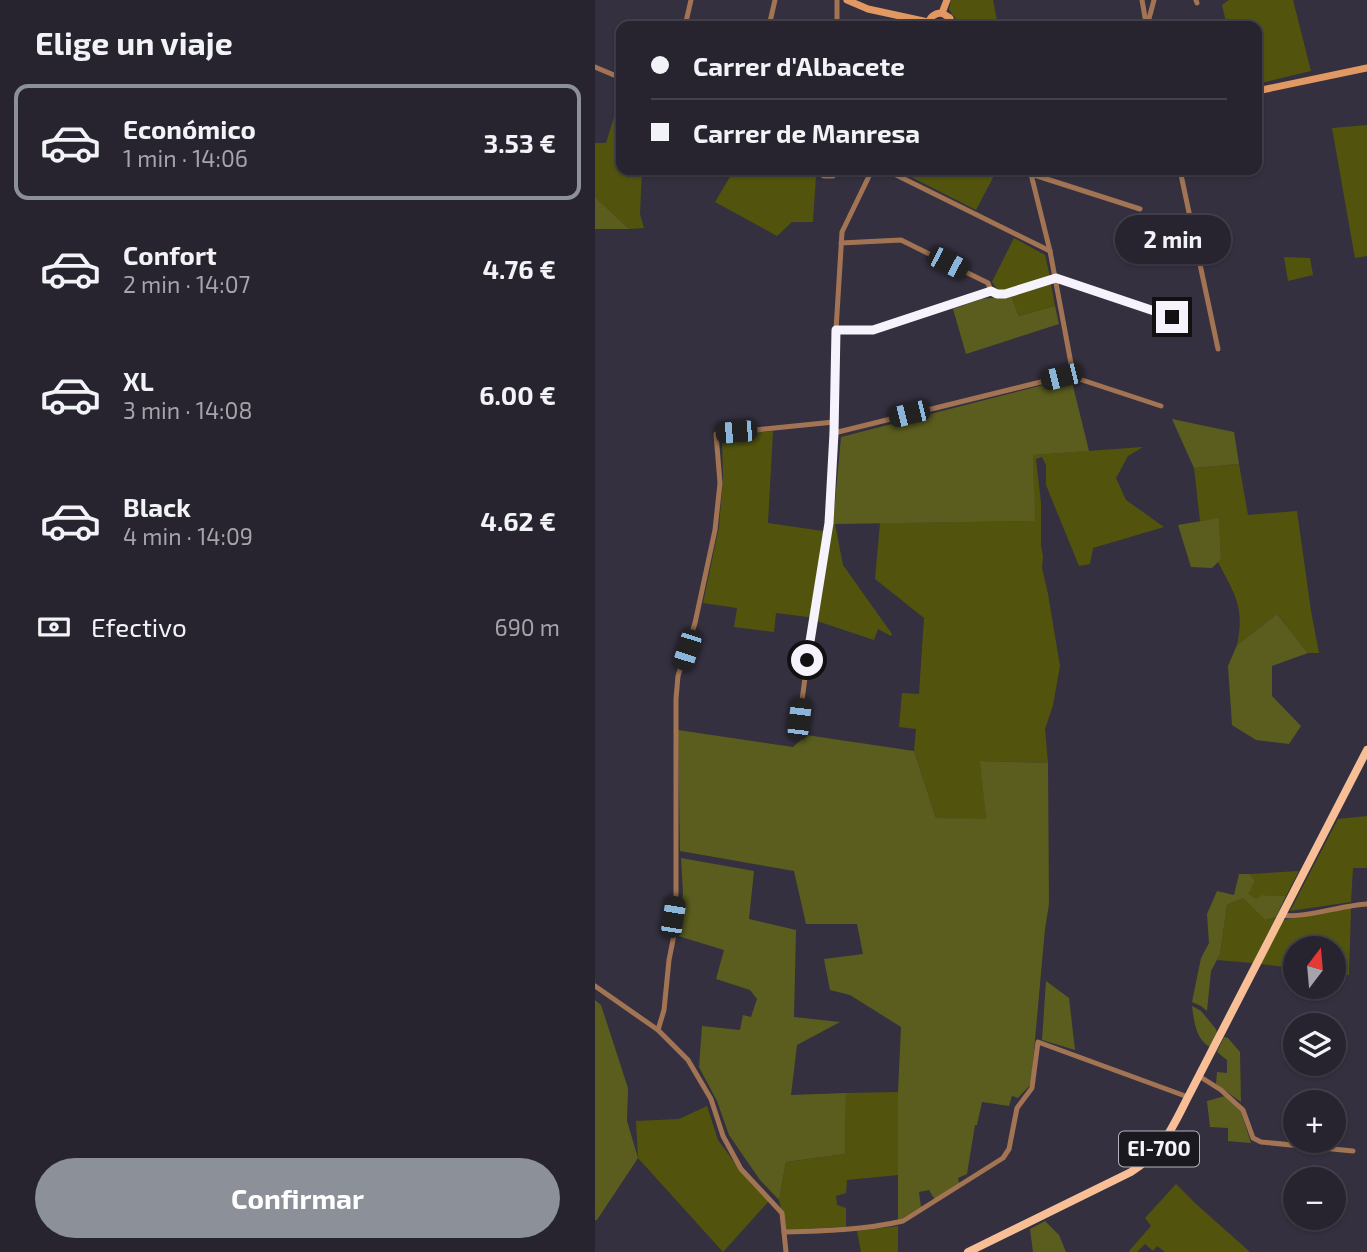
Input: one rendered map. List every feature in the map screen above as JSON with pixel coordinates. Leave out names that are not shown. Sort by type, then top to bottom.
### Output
[{"type":"main road","name":"EI-700","points":[[968,1252],[1120,1178],[1142,1165],[1160,1147],[1367,750]]},
{"type":"street","points":[[686,21],[691,0]]},
{"type":"street","points":[[770,21],[775,0]]},
{"type":"street","points":[[837,0],[837,21]]},
{"type":"street","points":[[848,0],[868,9],[916,21]]},
{"type":"street","points":[[942,13],[947,0]]},
{"type":"street","points":[[1142,0],[1146,21]]},
{"type":"street","points":[[1148,21],[1154,0]]},
{"type":"street","points":[[930,21],[933,15],[942,13],[951,21]]},
{"type":"street","points":[[595,67],[616,76]]},
{"type":"street","points":[[1262,90],[1367,68]]},
{"type":"street","points":[[797,737],[828,533],[842,232],[870,175]]},
{"type":"street","points":[[896,175],[1050,251]]},
{"type":"street","points":[[1031,175],[1056,278],[1073,374],[1076,378],[1161,406]]},
{"type":"street","points":[[1039,175],[1140,209]]},
{"type":"street","points":[[1180,175],[1218,349]]},
{"type":"street","points":[[841,243],[901,240],[988,283],[991,291],[997,294],[1056,278],[1172,317]]},
{"type":"street","points":[[836,330],[873,330],[991,291]]},
{"type":"street","points":[[834,433],[1073,374]]},
{"type":"street","points":[[658,1030],[664,1010],[674,935],[675,699],[678,676],[695,623],[715,530],[720,484],[716,434],[834,422]]},
{"type":"street","points":[[1282,915],[1367,904]]},
{"type":"street","points":[[595,986],[658,1030],[688,1060],[711,1099],[723,1136],[741,1169],[782,1213],[786,1252]]},
{"type":"street","points":[[784,1232],[830,1231],[903,1221],[1003,1158],[1009,1149],[1017,1108],[1032,1088],[1038,1042],[1188,1097]]},
{"type":"street","points":[[1199,1076],[1235,1101],[1243,1110],[1253,1138],[1261,1142],[1353,1151]]},
{"type":"shaded area","points":[[951,0],[993,0],[997,21],[957,20],[949,10]]},
{"type":"shaded area","points":[[1229,0],[1293,0],[1311,71],[1262,83],[1262,21],[1226,21],[1222,5]]},
{"type":"shaded area","points":[[616,111],[616,175],[642,175],[640,214],[644,228],[629,229],[595,197],[595,143],[606,143]]},
{"type":"shaded area","points":[[1367,125],[1367,256],[1355,258],[1332,128]]},
{"type":"shaded area","points":[[731,175],[816,176],[813,222],[792,222],[777,236],[715,202]]},
{"type":"shaded area","points":[[910,175],[994,175],[976,210]]},
{"type":"shaded area","points":[[595,197],[629,229],[595,229]]},
{"type":"shaded area","points":[[1014,238],[1045,255],[1050,277],[998,291],[992,282]]},
{"type":"shaded area","points":[[1284,257],[1310,258],[1313,275],[1288,281]]},
{"type":"shaded area","points":[[1051,284],[1055,306],[1019,316],[1011,296]]},
{"type":"shaded area","points":[[1011,296],[1019,316],[1055,306],[1059,324],[966,354],[953,309],[981,299]]},
{"type":"shaded area","points":[[1071,378],[1089,451],[1033,455],[1035,521],[833,524],[841,437]]},
{"type":"shaded area","points":[[1172,419],[1234,432],[1239,464],[1194,468]]},
{"type":"shaded area","points":[[773,431],[768,523],[823,531],[825,542],[811,616],[776,613],[774,632],[734,627],[737,608],[703,603],[719,527],[723,478],[722,436]]},
{"type":"shaded area","points":[[1143,447],[1128,456],[1116,478],[1126,500],[1164,527],[1093,548],[1090,564],[1079,566],[1046,485],[1046,465],[1042,457],[1036,459],[1041,503],[1042,568],[1060,666],[1053,705],[1045,729],[1048,763],[981,761],[986,820],[936,818],[914,751],[916,729],[899,727],[902,693],[919,694],[924,618],[875,579],[880,523],[1034,521],[1033,455]]},
{"type":"shaded area","points":[[1239,464],[1248,515],[1297,511],[1319,653],[1308,653],[1277,614],[1237,645],[1240,621],[1237,602],[1218,562],[1221,559],[1219,519],[1200,521],[1194,468]]},
{"type":"shaded area","points":[[1219,518],[1221,559],[1212,568],[1191,567],[1178,525]]},
{"type":"shaded area","points":[[833,524],[843,565],[891,636],[878,629],[874,640],[817,621]]},
{"type":"shaded area","points":[[1277,614],[1308,653],[1272,666],[1272,696],[1301,726],[1289,744],[1256,740],[1232,725],[1228,666],[1237,645]]},
{"type":"shaded area","points":[[678,730],[793,747],[806,735],[914,751],[936,818],[986,819],[980,761],[1048,763],[1049,904],[1031,1084],[1018,1098],[1012,1096],[1009,1106],[982,1102],[975,1125],[967,1174],[958,1178],[959,1183],[935,1200],[929,1190],[919,1192],[921,1207],[898,1221],[901,1027],[850,995],[830,990],[824,959],[863,954],[857,924],[806,924],[794,871],[680,851]]},
{"type":"shaded area","points":[[1367,816],[1367,868],[1353,868],[1351,902],[1290,911],[1338,819]]},
{"type":"shaded area","points":[[681,858],[754,871],[749,919],[796,930],[794,1017],[840,1022],[797,1045],[791,1095],[846,1093],[845,1154],[786,1162],[779,1200],[760,1180],[729,1135],[717,1101],[699,1067],[702,1026],[740,1030],[743,1015],[751,1017],[757,999],[750,990],[716,979],[724,950],[678,936],[683,892]]},
{"type":"shaded area","points":[[1299,871],[1286,896],[1262,895],[1256,900],[1247,894],[1255,881],[1250,874]]},
{"type":"shaded area","points":[[1239,874],[1250,874],[1255,881],[1248,894],[1256,899],[1262,895],[1286,896],[1276,917],[1265,920],[1243,898],[1227,905],[1220,954],[1211,971],[1207,1011],[1192,1002],[1201,958],[1209,943],[1207,914],[1217,891],[1234,895]]},
{"type":"shaded area","points":[[1243,898],[1265,920],[1276,917],[1253,963],[1217,960],[1227,905]]},
{"type":"shaded area","points":[[1351,908],[1349,975],[1346,975],[1346,936],[1283,936],[1283,967],[1260,964],[1283,920]]},
{"type":"shaded area","points":[[1046,981],[1069,998],[1075,1050],[1042,1040]]},
{"type":"shaded area","points":[[595,1000],[601,1005],[628,1088],[627,1121],[638,1158],[597,1220],[595,1220]]},
{"type":"shaded area","points":[[1192,1006],[1201,1011],[1216,1029],[1217,1033],[1210,1047],[1199,1035]]},
{"type":"shaded area","points":[[1224,1037],[1240,1052],[1241,1102],[1216,1084],[1217,1072],[1227,1073],[1227,1060],[1217,1052]]},
{"type":"shaded area","points":[[898,1092],[898,1175],[847,1180],[846,1193],[836,1196],[837,1205],[846,1208],[846,1227],[786,1230],[779,1200],[786,1162],[845,1154],[846,1093]]},
{"type":"shaded area","points":[[1225,1096],[1240,1108],[1251,1143],[1228,1141],[1228,1128],[1210,1127],[1207,1101]]},
{"type":"shaded area","points":[[707,1106],[718,1140],[740,1170],[769,1201],[723,1252],[638,1158],[636,1121],[679,1119]]},
{"type":"shaded area","points":[[1176,1184],[1250,1252],[1165,1252],[1157,1246],[1153,1251],[1145,1244],[1137,1252],[1130,1252],[1151,1226],[1145,1218]]},
{"type":"shaded area","points":[[1045,1221],[1059,1235],[1066,1252],[1033,1252],[1030,1229]]},
{"type":"shaded area","points":[[898,1226],[898,1252],[861,1252],[857,1231]]},
{"type":"route","points":[[807,660],[829,523],[836,391],[836,330],[873,330],[991,291],[1005,294],[1056,278],[1172,317]]}]
